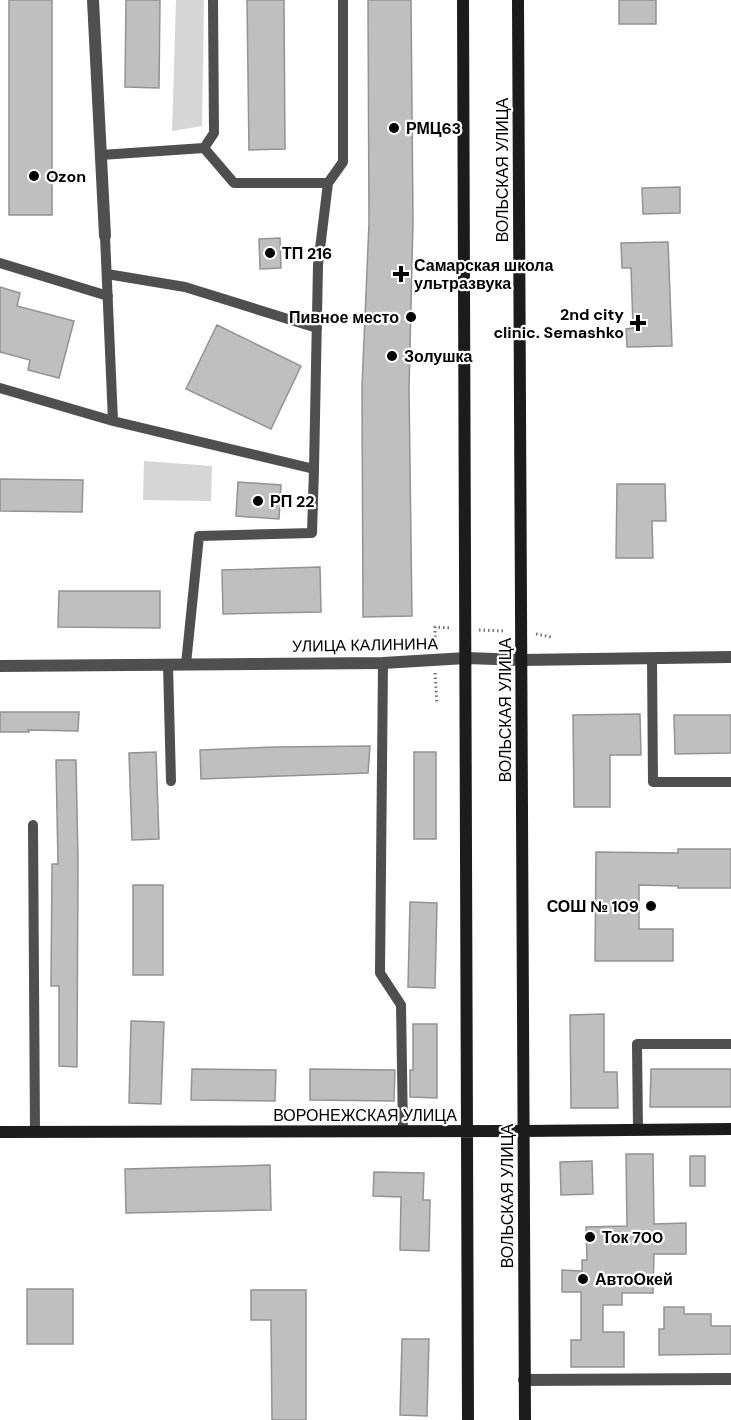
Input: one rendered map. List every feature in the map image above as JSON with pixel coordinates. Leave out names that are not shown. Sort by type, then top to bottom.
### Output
[{"type":"main road","points":[[463,0],[468,1420]]},
{"type":"main road","name":"ВОЛЬСКАЯ УЛИЦА","points":[[518,0],[525,1420]]},
{"type":"main road","name":"ВОРОНЕЖСКАЯ УЛИЦА","points":[[0,1132],[731,1129]]},
{"type":"street","points":[[93,0],[105,236]]},
{"type":"street","name":"УЛИЦА КАЛИНИНА","points":[[0,666],[383,663],[466,658],[522,660],[731,657]]},
{"type":"street","points":[[524,1380],[731,1379]]},
{"type":"lane","points":[[204,148],[214,133],[213,0]]},
{"type":"lane","points":[[186,664],[199,536],[312,533],[318,265],[328,183],[343,162],[343,0]]},
{"type":"lane","points":[[101,154],[204,148]]},
{"type":"lane","points":[[204,148],[234,183],[328,183]]},
{"type":"lane","points":[[105,236],[113,421]]},
{"type":"lane","points":[[0,263],[108,296]]},
{"type":"lane","points":[[107,274],[185,287],[317,328]]},
{"type":"lane","points":[[0,388],[113,421],[314,469]]},
{"type":"lane","points":[[652,658],[653,782],[731,782]]},
{"type":"lane","points":[[383,663],[380,974],[401,1005],[403,1131]]},
{"type":"lane","points":[[168,665],[171,781]]},
{"type":"lane","points":[[33,825],[35,1132]]},
{"type":"lane","points":[[638,1130],[637,1044],[731,1044]]},
{"type":"shaded area","points":[[176,0],[204,0],[202,126],[172,131]]},
{"type":"shaded area","points":[[144,461],[212,466],[211,501],[143,500]]},
{"type":"building","points":[[9,0],[52,0],[52,215],[9,215]]},
{"type":"building","points":[[126,0],[160,0],[159,88],[125,87]]},
{"type":"building","points":[[247,0],[284,0],[285,149],[249,150]]},
{"type":"building","points":[[368,0],[411,0],[413,222],[409,389],[412,616],[363,617],[362,387],[369,223]]},
{"type":"building","points":[[619,0],[656,0],[656,24],[619,24]]},
{"type":"building","points":[[680,187],[680,213],[643,214],[642,188]]},
{"type":"building","name":"ТП 216","points":[[280,238],[281,268],[260,269],[259,239]]},
{"type":"building","points":[[668,242],[672,346],[627,347],[626,329],[633,328],[631,268],[622,268],[621,243]]},
{"type":"building","points":[[0,287],[20,293],[17,306],[74,321],[59,378],[28,370],[30,360],[0,352]]},
{"type":"building","points":[[217,325],[301,366],[271,429],[186,389]]},
{"type":"building","points":[[0,479],[83,480],[82,512],[0,511]]},
{"type":"building","name":"РП 22","points":[[238,482],[281,485],[279,519],[236,516]]},
{"type":"building","points":[[617,484],[665,484],[666,521],[652,521],[653,558],[616,558]]},
{"type":"building","points":[[320,567],[321,612],[223,614],[222,570]]},
{"type":"building","points":[[59,591],[160,591],[160,628],[58,627]]},
{"type":"building","points":[[0,712],[79,712],[78,731],[0,732]]},
{"type":"building","points":[[640,714],[641,755],[610,755],[610,807],[574,807],[573,715]]},
{"type":"building","points":[[674,715],[731,715],[731,753],[675,754]]},
{"type":"building","points":[[370,746],[368,773],[201,779],[200,750]]},
{"type":"building","points":[[156,752],[159,839],[132,840],[129,753]]},
{"type":"building","points":[[414,752],[436,752],[436,839],[414,839]]},
{"type":"building","points":[[56,760],[76,760],[77,1067],[59,1066],[59,986],[51,986],[52,864],[58,864]]},
{"type":"building","points":[[678,849],[731,849],[731,888],[639,885],[639,929],[673,929],[673,961],[595,961],[596,852],[678,853]]},
{"type":"building","points":[[133,885],[163,885],[163,975],[133,975]]},
{"type":"building","points":[[410,902],[437,903],[435,988],[408,987]]},
{"type":"building","points":[[604,1014],[604,1072],[617,1072],[618,1108],[571,1108],[570,1015]]},
{"type":"building","points":[[131,1021],[164,1022],[161,1104],[129,1103]]},
{"type":"building","points":[[413,1024],[437,1024],[437,1098],[410,1097],[410,1070],[413,1070]]},
{"type":"building","points":[[192,1069],[276,1070],[275,1101],[191,1100]]},
{"type":"building","points":[[310,1069],[395,1070],[394,1101],[310,1100]]},
{"type":"building","points":[[651,1069],[731,1069],[731,1107],[650,1107]]},
{"type":"building","points":[[626,1154],[653,1154],[654,1224],[686,1223],[686,1254],[654,1254],[653,1293],[622,1293],[622,1305],[603,1305],[603,1332],[624,1332],[624,1367],[571,1367],[571,1340],[581,1340],[581,1292],[562,1292],[562,1270],[582,1271],[582,1260],[587,1260],[586,1227],[627,1226]]},
{"type":"building","points":[[690,1156],[705,1156],[705,1186],[690,1186]]},
{"type":"building","points":[[592,1161],[593,1194],[561,1195],[560,1162]]},
{"type":"building","points":[[270,1165],[271,1210],[126,1213],[125,1169]]},
{"type":"building","points":[[374,1172],[424,1173],[423,1200],[430,1200],[429,1251],[400,1250],[401,1197],[373,1196]]},
{"type":"building","points":[[27,1289],[73,1289],[73,1344],[27,1344]]},
{"type":"building","points":[[251,1290],[306,1290],[306,1420],[272,1420],[271,1320],[251,1320]]},
{"type":"building","points":[[664,1307],[684,1307],[684,1314],[711,1314],[711,1326],[731,1326],[731,1354],[659,1355],[659,1329],[664,1329]]},
{"type":"building","points":[[402,1339],[429,1339],[427,1416],[400,1415]]},
{"type":"place","name":"РМЦ63","points":[[394,128]]},
{"type":"place","name":"Ozon","points":[[34,176]]},
{"type":"place","name":"ТП 216","points":[[270,253]]},
{"type":"place","name":"Самарская школа ультразвука","points":[[401,274]]},
{"type":"place","name":"Пивное место","points":[[411,317]]},
{"type":"place","name":"2nd city clinic. Semashko","points":[[638,323]]},
{"type":"place","name":"Золушка","points":[[392,356]]},
{"type":"place","name":"РП 22","points":[[258,501]]},
{"type":"place","name":"СОШ № 109","points":[[651,906]]},
{"type":"place","name":"Ток 700","points":[[590,1237]]},
{"type":"place","name":"АвтоОкей","points":[[583,1279]]}]
